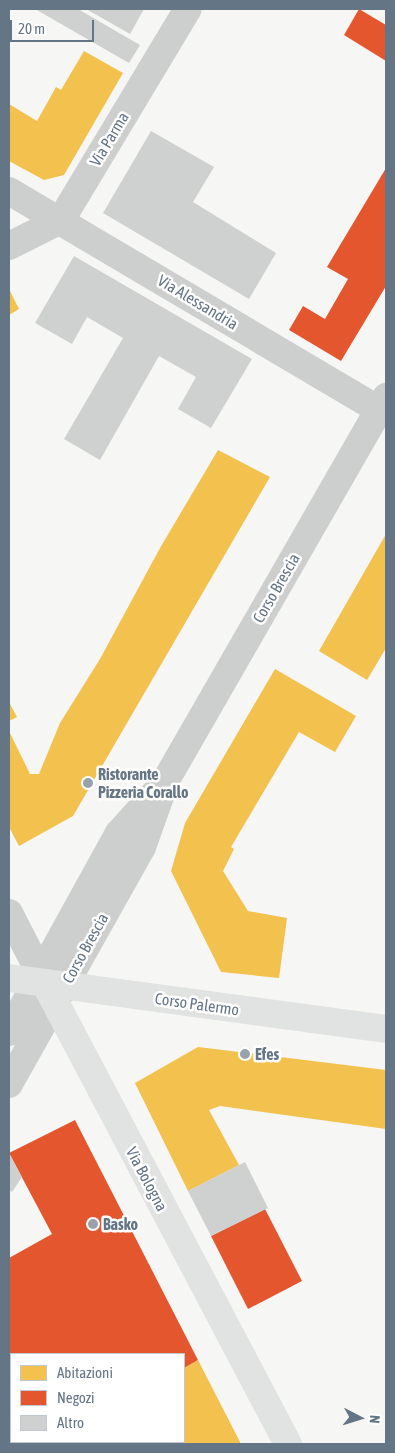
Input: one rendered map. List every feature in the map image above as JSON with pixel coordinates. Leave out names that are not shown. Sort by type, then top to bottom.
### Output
[{"type":"main road","name":"Corso Palermo","points":[[9,978],[49,985],[386,1029]]},
{"type":"main road","name":"Via Bologna","points":[[49,985],[288,1444]]},
{"type":"street","name":"Via Parma","points":[[61,220],[188,9]]},
{"type":"street","name":"Via Alessandria","points":[[9,191],[384,407]]},
{"type":"street","points":[[9,246],[61,220]]},
{"type":"street","name":"Corso Brescia","points":[[9,1032],[49,985],[142,847],[166,780],[384,407]]},
{"type":"street","name":"Via Bologna","points":[[9,913],[49,985]]},
{"type":"street","name":"Corso Brescia","points":[[9,1084],[49,985]]},
{"type":"building: Abitazioni","points":[[84,51],[123,73],[64,175],[44,180],[9,161],[9,104],[37,121],[56,87],[61,90]]},
{"type":"building: Abitazioni","points":[[9,289],[19,309],[9,315]]},
{"type":"building: Abitazioni","points":[[218,450],[270,477],[73,816],[19,846],[9,827],[9,731],[30,774],[39,774],[60,723],[100,659],[160,548]]},
{"type":"building: Abitazioni","points":[[386,534],[386,648],[367,680],[319,651]]},
{"type":"building: Abitazioni","points":[[275,669],[356,716],[335,752],[299,732],[231,847],[234,849],[223,871],[248,911],[287,918],[279,978],[221,972],[171,871],[185,823]]},
{"type":"building: Abitazioni","points":[[9,702],[17,717],[9,721]]},
{"type":"building: Abitazioni","points":[[198,1047],[386,1070],[386,1129],[220,1106],[209,1110],[239,1165],[188,1191],[135,1083]]},
{"type":"building: Abitazioni","points":[[198,1360],[241,1444],[161,1443],[185,1443],[185,1367]]},
{"type":"building: Negozi","points":[[359,9],[386,25],[386,61],[344,35]]},
{"type":"building: Negozi","points":[[386,168],[386,286],[341,361],[289,330],[303,306],[325,319],[348,279],[327,267]]},
{"type":"building: Negozi","points":[[75,1120],[198,1360],[185,1367],[185,1353],[10,1353],[10,1443],[36,1443],[34,1444],[9,1444],[9,1258],[52,1234],[9,1153]]},
{"type":"building: Negozi","points":[[265,1209],[302,1281],[248,1309],[211,1236]]},
{"type":"building: Altro","points":[[35,9],[78,9],[140,45],[129,63]]},
{"type":"building: Altro","points":[[86,9],[144,9],[130,34]]},
{"type":"building: Altro","points":[[151,131],[214,167],[193,202],[276,253],[249,299],[103,213]]},
{"type":"building: Altro","points":[[74,256],[252,359],[211,428],[178,409],[196,377],[159,356],[100,460],[64,439],[123,338],[87,317],[72,344],[35,323]]},
{"type":"building: Altro","points":[[9,1153],[22,1177],[12,1192],[9,1190]]},
{"type":"building: Altro","points":[[245,1162],[268,1208],[211,1236],[188,1191]]},
{"type":"place","name":"Ristorante Pizzeria Corallo","points":[[88,783]]},
{"type":"place","name":"Efes","points":[[245,1054]]},
{"type":"place","name":"Basko","points":[[93,1224]]}]
